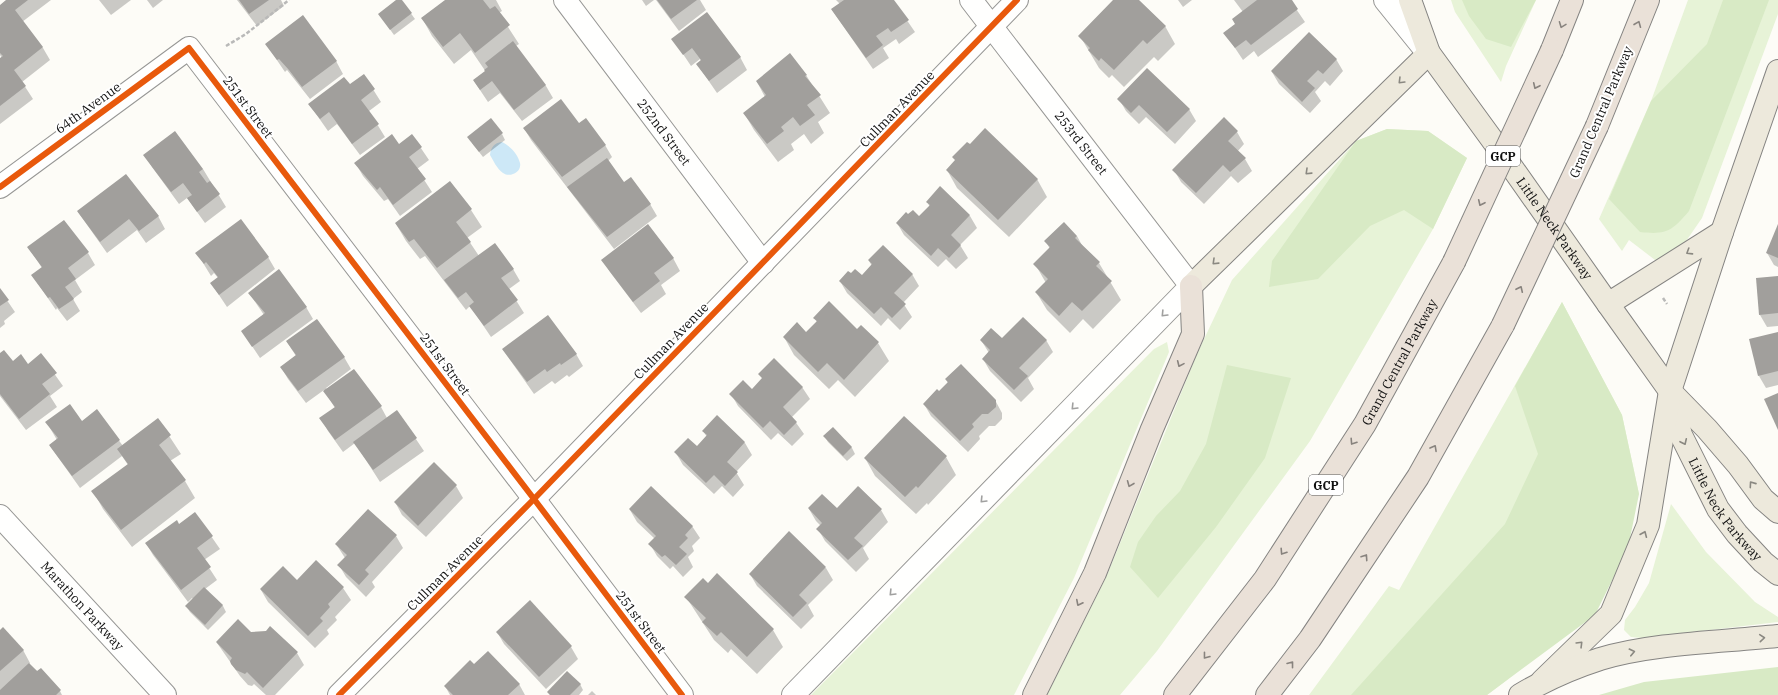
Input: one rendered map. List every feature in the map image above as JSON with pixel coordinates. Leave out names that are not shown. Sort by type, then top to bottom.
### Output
[{"type":"highway","name":"Grand Central Parkway","points":[[1175,695],[1274,566],[1365,424],[1454,262],[1552,50],[1572,0]]},
{"type":"highway","name":"Grand Central Parkway","points":[[1267,695],[1310,639],[1418,477],[1503,325],[1597,126],[1648,0]]},
{"type":"highway","points":[[1034,695],[1095,573],[1152,429],[1193,334],[1192,286]]},
{"type":"main road","name":"Little Neck Parkway","points":[[1410,0],[1429,53],[1504,156],[1670,391],[1707,429],[1734,460],[1763,499],[1778,512]]},
{"type":"main road","points":[[1192,286],[1429,53]]},
{"type":"main road","points":[[1542,682],[1611,614],[1648,525],[1670,391],[1722,232],[1778,71]]},
{"type":"main road","points":[[1608,304],[1722,232]]},
{"type":"main road","name":"Little Neck Parkway","points":[[1670,391],[1681,435],[1718,509],[1742,540],[1762,562],[1778,574]]},
{"type":"main road","points":[[1520,695],[1542,682],[1600,659],[1646,649],[1778,636]]},
{"type":"street","name":"252nd Street","points":[[565,0],[763,263]]},
{"type":"street","name":"253rd Street","points":[[971,0],[1192,286]]},
{"type":"street","name":"Cullman Avenue","points":[[339,695],[534,499],[1016,0]]},
{"type":"street","points":[[1385,0],[1429,53]]},
{"type":"street","name":"64th Avenue","points":[[0,187],[189,48]]},
{"type":"street","name":"251st Street","points":[[189,48],[682,695]]},
{"type":"street","points":[[793,695],[1192,286]]},
{"type":"street","name":"Marathon Parkway","points":[[0,516],[165,695]]},
{"type":"path","points":[[226,46],[246,34],[289,0]]},
{"type":"green space","points":[[1451,0],[1536,0],[1506,66],[1501,82],[1455,12]]},
{"type":"green space","points":[[1462,0],[1536,0],[1511,47],[1486,39],[1469,16]]},
{"type":"green space","points":[[1688,0],[1778,0],[1778,14],[1702,218],[1684,244],[1659,263],[1629,240],[1622,251],[1599,219],[1651,101]]},
{"type":"green space","points":[[1723,0],[1769,0],[1689,211],[1678,223],[1668,230],[1657,233],[1640,232],[1609,199],[1651,101],[1707,44]]},
{"type":"green space","points":[[1387,129],[1428,131],[1467,158],[1433,229],[1310,441],[1157,651],[1120,695],[1047,695],[1108,573],[1197,354],[1232,280],[1356,141]]},
{"type":"green space","points":[[1387,129],[1428,131],[1467,158],[1433,229],[1404,210],[1370,226],[1318,279],[1269,287],[1272,261],[1356,141]]},
{"type":"green space","points":[[1562,302],[1622,415],[1639,494],[1508,679],[1487,695],[1309,695],[1389,586],[1399,590]]},
{"type":"green space","points":[[1562,302],[1622,415],[1639,494],[1628,548],[1595,615],[1487,695],[1351,695],[1505,524],[1538,454],[1515,386]]},
{"type":"green space","points":[[1167,342],[1169,352],[1074,578],[1014,695],[811,695],[1154,349]]},
{"type":"green space","points":[[1227,365],[1291,378],[1265,458],[1216,527],[1158,598],[1130,567],[1138,542],[1156,516],[1180,491],[1206,444]]},
{"type":"green space","points":[[1671,504],[1706,552],[1755,602],[1778,617],[1778,622],[1642,638],[1631,637],[1624,630],[1625,620],[1635,607],[1649,583]]},
{"type":"green space","points":[[1778,667],[1778,695],[1599,695],[1644,682]]},
{"type":"water","points":[[502,142],[513,150],[520,163],[519,169],[515,173],[509,175],[501,171],[490,155],[493,146]]},
{"type":"building","points":[[6,0],[28,0],[15,10],[43,47],[14,70],[26,86],[0,106],[0,58],[3,56],[0,53],[0,5]]},
{"type":"building","points":[[239,0],[269,0],[249,14]]},
{"type":"building","points":[[396,0],[402,0],[412,13],[390,30],[378,14]]},
{"type":"building","points":[[445,0],[483,0],[490,9],[495,6],[510,25],[475,53],[460,33],[443,47],[421,18]]},
{"type":"building","points":[[657,0],[697,0],[671,19]]},
{"type":"building","points":[[844,0],[894,0],[909,20],[891,32],[888,28],[876,36],[883,45],[866,58],[831,9]]},
{"type":"building","points":[[1113,0],[1139,0],[1166,26],[1147,44],[1143,40],[1114,70],[1101,58],[1099,61],[1088,50],[1090,48],[1078,36]]},
{"type":"building","points":[[1257,0],[1292,0],[1298,9],[1251,45],[1246,40],[1235,48],[1223,33],[1235,24],[1232,19]]},
{"type":"building","points":[[707,12],[741,57],[709,81],[696,64],[701,60],[692,48],[683,55],[671,39]]},
{"type":"building","points":[[303,15],[337,61],[302,87],[279,59],[277,60],[265,44]]},
{"type":"building","points":[[1309,32],[1337,59],[1323,74],[1318,70],[1307,81],[1315,88],[1302,102],[1271,71]]},
{"type":"building","points":[[513,41],[546,85],[514,110],[492,81],[480,90],[473,80],[488,67],[485,63]]},
{"type":"building","points":[[790,53],[807,75],[805,76],[821,95],[807,105],[815,115],[800,126],[793,117],[781,127],[784,131],[767,144],[743,113],[766,95],[756,81]]},
{"type":"building","points":[[1147,68],[1190,109],[1167,132],[1139,105],[1131,113],[1117,99]]},
{"type":"building","points":[[364,74],[375,89],[361,100],[379,124],[352,144],[329,112],[320,119],[308,104],[344,77],[350,84]]},
{"type":"building","points":[[561,99],[579,123],[586,118],[606,145],[562,177],[523,128]]},
{"type":"building","points":[[1224,117],[1238,131],[1228,141],[1246,158],[1230,172],[1223,165],[1196,193],[1172,170]]},
{"type":"building","points":[[491,118],[503,133],[479,152],[467,137]]},
{"type":"building","points":[[985,128],[1038,179],[998,220],[946,170],[955,160],[952,157],[967,142],[970,144]]},
{"type":"building","points":[[175,131],[203,169],[199,172],[207,183],[210,181],[220,194],[197,212],[187,198],[192,195],[183,183],[171,192],[143,155]]},
{"type":"building","points":[[392,134],[399,144],[412,134],[422,147],[409,157],[426,179],[393,205],[380,187],[377,190],[354,163]]},
{"type":"building","points":[[607,158],[624,182],[631,177],[651,204],[607,237],[567,187]]},
{"type":"building","points":[[126,174],[159,216],[139,231],[129,219],[100,242],[77,211]]},
{"type":"building","points":[[450,181],[472,209],[456,222],[471,242],[437,268],[414,239],[409,242],[395,223]]},
{"type":"building","points":[[940,186],[970,215],[951,235],[961,245],[949,258],[938,248],[931,256],[896,223],[906,212],[908,214],[913,210],[919,216],[930,205],[926,202]]},
{"type":"building","points":[[241,219],[269,257],[219,295],[210,283],[218,277],[206,262],[204,264],[195,253]]},
{"type":"building","points":[[64,220],[89,252],[68,268],[76,279],[65,287],[74,299],[59,309],[50,297],[48,298],[31,275],[42,267],[27,247]]},
{"type":"building","points":[[1064,222],[1077,236],[1075,238],[1100,262],[1096,266],[1112,281],[1082,311],[1072,302],[1059,316],[1035,292],[1048,279],[1033,264],[1050,247],[1044,241]]},
{"type":"building","points":[[648,224],[674,258],[654,273],[660,281],[633,302],[601,260]]},
{"type":"building","points":[[1778,224],[1778,258],[1766,253]]},
{"type":"building","points":[[495,243],[514,269],[501,278],[518,300],[484,326],[469,306],[474,302],[466,292],[458,298],[444,280]]},
{"type":"building","points":[[883,245],[913,274],[894,293],[906,304],[892,318],[881,307],[874,314],[839,281],[848,271],[851,273],[855,269],[862,275],[872,264],[868,260]]},
{"type":"building","points":[[279,269],[307,307],[252,347],[241,331],[265,313],[248,293]]},
{"type":"building","points":[[1778,276],[1778,313],[1759,315],[1756,278]]},
{"type":"building","points":[[0,288],[9,300],[0,306]]},
{"type":"building","points":[[829,301],[857,329],[861,325],[879,342],[844,380],[827,363],[818,372],[783,337],[797,322],[806,332],[817,321],[813,318]]},
{"type":"building","points":[[548,315],[577,354],[561,365],[560,363],[547,372],[545,369],[527,382],[502,349]]},
{"type":"building","points":[[1023,317],[1047,340],[1019,368],[1028,376],[1014,390],[982,359],[990,350],[980,340],[991,328],[1002,338]]},
{"type":"building","points":[[317,319],[345,357],[298,391],[280,367],[296,355],[286,341]]},
{"type":"building","points":[[1778,332],[1778,371],[1758,376],[1749,339]]},
{"type":"building","points":[[4,350],[13,361],[21,354],[28,364],[41,353],[57,373],[42,384],[50,394],[19,419],[0,394],[0,353]]},
{"type":"building","points":[[774,358],[803,387],[783,407],[797,422],[784,435],[770,421],[763,428],[729,394],[743,380],[752,389],[762,378],[758,374]]},
{"type":"building","points":[[961,364],[996,400],[996,407],[988,414],[982,414],[972,424],[974,427],[960,441],[923,404],[937,389],[939,391],[948,382],[945,379]]},
{"type":"building","points":[[354,369],[382,406],[335,440],[319,418],[335,407],[323,391]]},
{"type":"building","points":[[1778,393],[1778,430],[1764,399]]},
{"type":"building","points":[[70,404],[82,421],[97,409],[120,440],[72,476],[49,445],[58,438],[45,422]]},
{"type":"building","points":[[397,410],[417,438],[373,470],[353,442]]},
{"type":"building","points":[[717,415],[745,442],[727,462],[738,472],[725,486],[714,475],[706,483],[674,452],[688,438],[697,446],[707,435],[702,431]]},
{"type":"building","points":[[904,416],[947,456],[918,488],[916,486],[905,497],[864,458]]},
{"type":"building","points":[[158,418],[171,435],[159,445],[186,480],[121,530],[91,491],[128,464],[117,449]]},
{"type":"building","points":[[833,427],[852,447],[843,456],[823,436]]},
{"type":"building","points":[[434,462],[457,485],[418,526],[394,502]]},
{"type":"building","points":[[651,486],[693,526],[685,535],[688,538],[679,547],[687,554],[676,565],[665,555],[662,557],[648,544],[656,536],[629,509]]},
{"type":"building","points":[[858,486],[882,509],[854,538],[863,546],[848,560],[816,529],[822,523],[808,508],[822,494],[837,508]]},
{"type":"building","points":[[368,509],[397,535],[365,570],[369,574],[359,585],[337,565],[347,555],[335,544]]},
{"type":"building","points":[[195,512],[213,536],[197,548],[211,567],[181,590],[145,543],[177,520],[179,524]]},
{"type":"building","points":[[789,531],[826,567],[799,595],[807,603],[793,617],[749,574]]},
{"type":"building","points":[[316,560],[344,587],[328,604],[330,607],[320,618],[323,621],[308,636],[260,589],[283,566],[297,580]]},
{"type":"building","points":[[717,573],[774,629],[747,657],[721,632],[717,636],[702,622],[706,618],[684,597],[703,578],[708,583]]},
{"type":"building","points":[[204,587],[223,605],[205,625],[185,606]]},
{"type":"building","points":[[530,600],[572,646],[539,677],[496,632]]},
{"type":"building","points":[[238,619],[251,632],[266,631],[270,626],[298,652],[263,688],[247,672],[245,674],[236,670],[230,661],[232,658],[216,642]]},
{"type":"building","points":[[3,627],[24,650],[0,671],[0,630]]},
{"type":"building","points":[[488,651],[520,684],[508,695],[453,695],[444,686],[470,660],[474,664]]},
{"type":"building","points":[[29,663],[37,671],[41,668],[61,690],[56,695],[0,695],[0,690]]},
{"type":"building","points":[[567,671],[581,684],[570,695],[550,695],[547,692]]},
{"type":"cycle path","points":[[339,695],[534,499],[1017,0]]},
{"type":"cycle path","points":[[0,187],[189,48],[682,695]]}]
